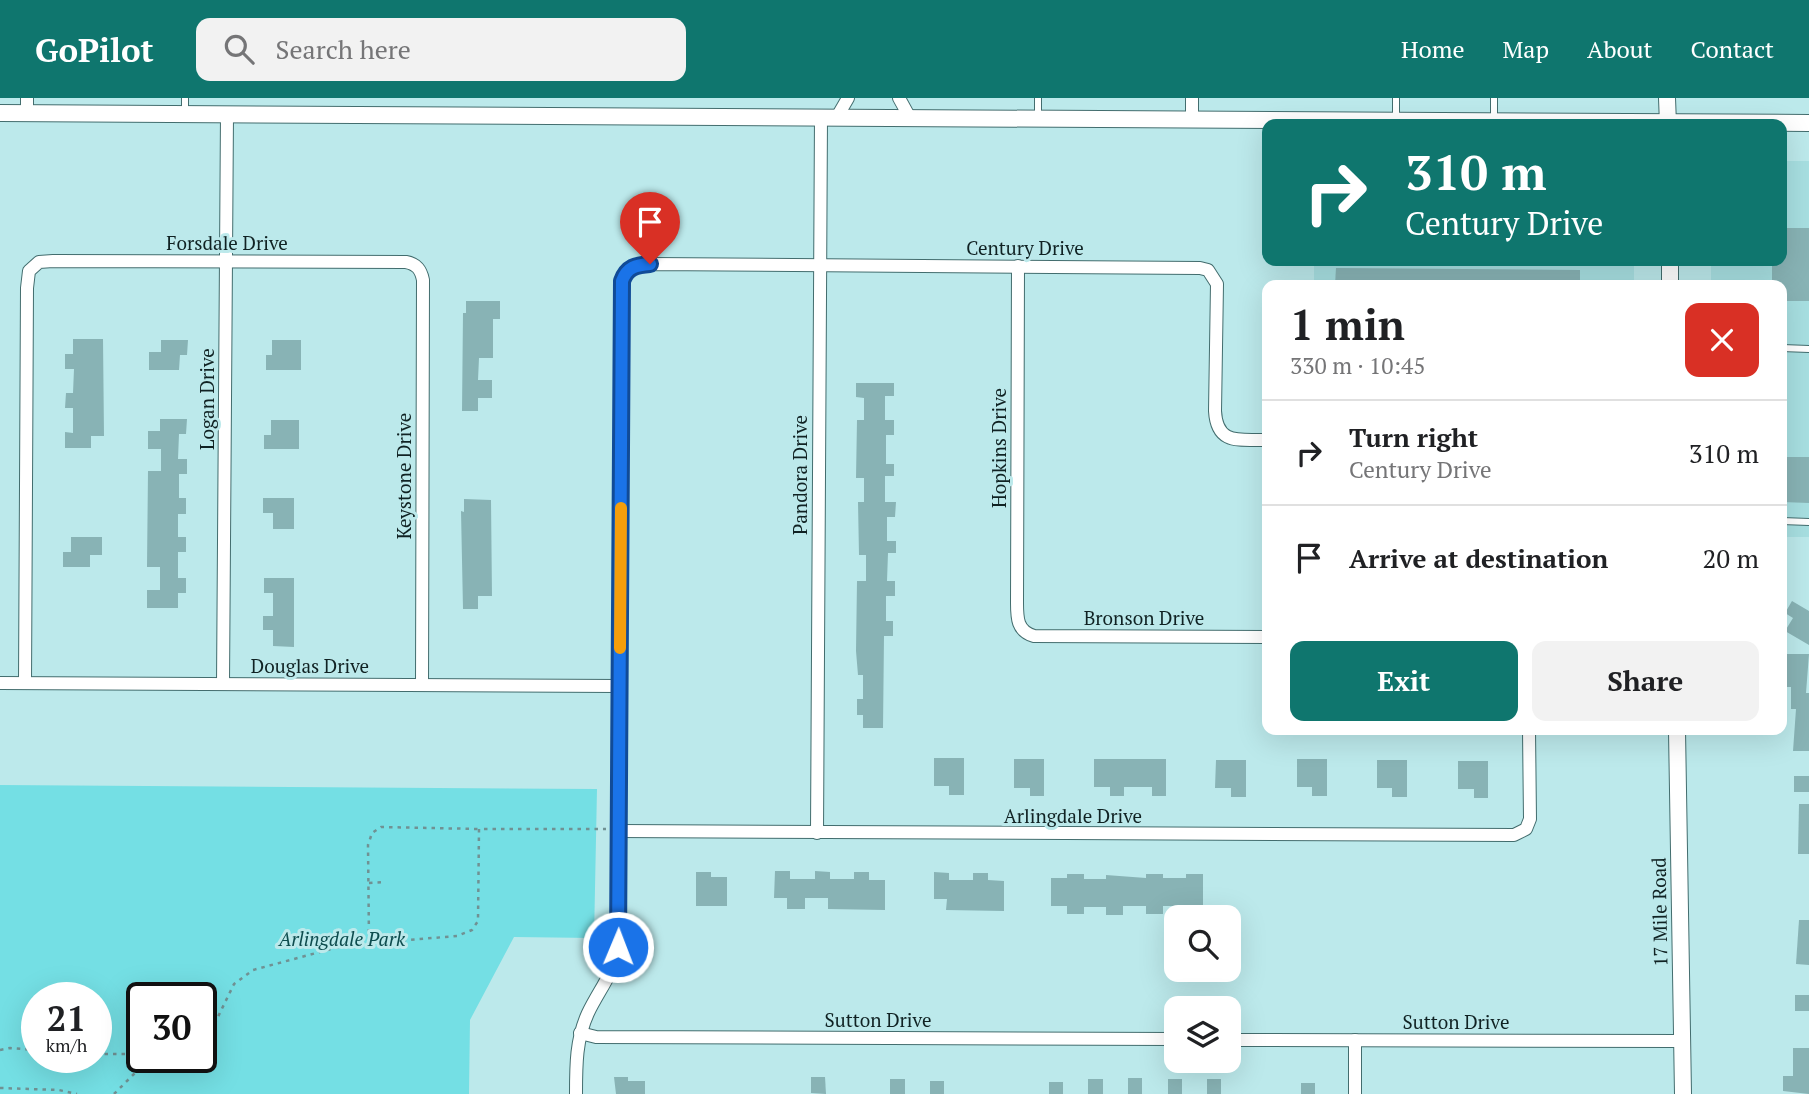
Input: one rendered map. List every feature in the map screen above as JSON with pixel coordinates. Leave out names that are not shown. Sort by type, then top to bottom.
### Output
[{"type":"main road","points":[[1667,98],[1668,119]]},
{"type":"main road","points":[[0,113],[27,105],[185,106],[227,114],[1262,120]]},
{"type":"main road","points":[[1787,123],[1809,123]]},
{"type":"main road","name":"17 Mile Road","points":[[1677,735],[1683,1094]]},
{"type":"street","points":[[829,117],[848,98]]},
{"type":"street","points":[[899,98],[910,118]]},
{"type":"street","points":[[1192,98],[1192,120]]},
{"type":"street","name":"Logan Drive","points":[[223,684],[227,114]]},
{"type":"street","name":"Pandora Drive","points":[[817,833],[820,265],[829,117]]},
{"type":"street","name":"Forsdale Drive","points":[[26,683],[29,271],[39,262],[53,261],[406,262],[419,268]]},
{"type":"street","name":"Century Drive","points":[[620,686],[622,281],[628,270],[639,265],[1018,265],[1192,267],[1208,270],[1217,284],[1215,422],[1225,437],[1262,440]]},
{"type":"street","name":"Hopkins Drive","points":[[1018,265],[1017,618],[1022,630]]},
{"type":"street","name":"Keystone Drive","points":[[419,268],[423,280],[422,685]]},
{"type":"street","name":"Bronson Drive","points":[[1022,630],[1034,635],[1262,637]]},
{"type":"street","name":"Douglas Drive","points":[[0,683],[620,686]]},
{"type":"street","points":[[576,1094],[580,1033],[587,1015],[611,974],[618,947],[620,686]]},
{"type":"street","name":"Arlingdale Drive","points":[[619,831],[1506,836],[1521,833],[1530,819],[1529,735]]},
{"type":"street","name":"Sutton Drive","points":[[580,1033],[609,1037],[1164,1039]]},
{"type":"street","name":"Sutton Drive","points":[[1241,1040],[1682,1041]]},
{"type":"street","points":[[1355,1040],[1355,1094]]},
{"type":"lane","points":[[1038,98],[1038,118]]},
{"type":"lane","points":[[1396,98],[1396,119]]},
{"type":"lane","points":[[1493,119],[1494,98]]},
{"type":"lane","points":[[1787,348],[1809,348]]},
{"type":"lane","points":[[1787,521],[1809,522]]},
{"type":"path","points":[[369,942],[368,845],[372,833],[381,827],[601,829]]},
{"type":"path","points":[[217,1019],[234,984],[253,970],[346,945],[457,936],[472,930],[478,921],[478,829]]},
{"type":"path","points":[[369,883],[385,882]]},
{"type":"path","points":[[0,1050],[21,1049]]},
{"type":"path","points":[[114,1094],[135,1073]]},
{"type":"path","points":[[0,1088],[59,1090],[77,1094]]},
{"type":"shaded area","points":[[1787,161],[1809,161],[1809,537],[1787,537],[1787,280],[1711,280],[1711,266],[1787,266]]},
{"type":"shaded area","points":[[1314,266],[1634,266],[1634,280],[1314,280]]},
{"type":"green space","name":"Arlingdale Park","points":[[0,785],[597,789],[594,938],[514,937],[470,1020],[469,1094],[0,1094]]},
{"type":"building","points":[[1787,228],[1809,228],[1809,301],[1787,301],[1787,280],[1772,280],[1772,266],[1787,266]]},
{"type":"building","points":[[1336,268],[1580,270],[1580,280],[1335,280]]},
{"type":"building","points":[[466,301],[500,301],[500,319],[493,319],[493,358],[479,358],[478,380],[492,380],[492,398],[478,398],[478,411],[462,411],[463,313],[466,313]]},
{"type":"building","points":[[73,339],[103,339],[104,436],[91,436],[91,448],[65,448],[65,432],[73,433],[73,408],[65,408],[66,393],[73,393],[74,369],[65,369],[65,354],[73,354]]},
{"type":"building","points":[[161,340],[188,340],[187,355],[180,355],[179,370],[149,370],[149,352],[161,352]]},
{"type":"building","points":[[272,340],[301,340],[301,370],[266,370],[266,355],[272,355]]},
{"type":"building","points":[[856,383],[894,383],[894,396],[885,396],[885,420],[894,420],[894,435],[886,435],[886,464],[894,464],[894,476],[885,476],[885,502],[896,502],[895,517],[887,517],[887,541],[896,541],[896,553],[888,553],[887,581],[895,581],[895,596],[886,596],[886,621],[893,621],[893,636],[884,636],[883,728],[863,728],[863,715],[857,715],[857,699],[863,699],[863,675],[858,675],[856,651],[857,581],[866,581],[866,555],[859,555],[858,502],[864,502],[864,478],[856,478],[857,420],[864,420],[864,398],[856,397]]},
{"type":"building","points":[[160,419],[187,419],[186,434],[179,434],[178,459],[187,459],[187,474],[179,474],[179,498],[186,498],[186,514],[178,514],[178,537],[186,537],[186,552],[178,552],[178,578],[186,578],[186,593],[178,593],[178,608],[147,608],[147,590],[160,590],[160,567],[147,567],[148,471],[161,471],[161,449],[148,449],[148,431],[160,431]]},
{"type":"building","points":[[271,420],[299,420],[299,449],[264,449],[264,435],[271,435]]},
{"type":"building","points":[[1787,457],[1809,457],[1809,503],[1787,502]]},
{"type":"building","points":[[263,498],[294,498],[294,529],[273,529],[273,513],[263,513]]},
{"type":"building","points":[[464,499],[491,500],[492,596],[478,596],[478,609],[463,609],[461,511],[464,512]]},
{"type":"building","points":[[71,537],[102,537],[102,555],[90,555],[90,567],[63,567],[63,552],[71,552]]},
{"type":"building","points":[[264,578],[294,578],[294,647],[273,646],[273,630],[263,630],[263,616],[273,616],[273,593],[264,593]]},
{"type":"building","points":[[1792,601],[1809,611],[1809,645],[1787,632],[1793,618],[1787,614]]},
{"type":"building","points":[[1787,654],[1809,654],[1806,693],[1809,693],[1809,751],[1793,751],[1796,709],[1791,709],[1791,687],[1787,687]]},
{"type":"building","points":[[934,758],[964,758],[964,795],[949,795],[949,786],[934,786]]},
{"type":"building","points":[[1014,759],[1044,759],[1044,796],[1030,796],[1030,788],[1014,788]]},
{"type":"building","points":[[1094,759],[1166,759],[1166,796],[1152,796],[1152,787],[1124,787],[1124,796],[1110,796],[1110,787],[1094,787]]},
{"type":"building","points":[[1297,759],[1327,759],[1327,796],[1312,796],[1312,787],[1297,787]]},
{"type":"building","points":[[1216,760],[1246,760],[1246,797],[1231,797],[1231,788],[1215,788]]},
{"type":"building","points":[[1377,760],[1407,760],[1407,797],[1392,797],[1392,788],[1377,788]]},
{"type":"building","points":[[1458,761],[1488,761],[1488,798],[1474,798],[1474,789],[1458,789]]},
{"type":"building","points":[[1794,776],[1809,776],[1809,792],[1794,792]]},
{"type":"building","points":[[1799,804],[1809,804],[1809,854],[1798,854]]},
{"type":"building","points":[[775,871],[790,871],[790,879],[815,879],[815,871],[830,872],[830,879],[854,879],[854,872],[869,872],[869,880],[885,880],[885,910],[828,909],[828,898],[805,898],[805,909],[787,909],[787,898],[774,898]]},
{"type":"building","points":[[696,872],[711,872],[711,877],[727,877],[727,906],[696,906]]},
{"type":"building","points":[[934,872],[949,873],[949,880],[973,880],[973,873],[988,873],[988,880],[1004,881],[1004,911],[946,910],[947,899],[934,899]]},
{"type":"building","points":[[1067,874],[1084,874],[1084,879],[1106,879],[1106,875],[1146,878],[1146,874],[1163,874],[1163,878],[1186,878],[1186,874],[1203,874],[1203,905],[1164,905],[1163,914],[1146,914],[1146,906],[1123,906],[1123,915],[1106,915],[1106,907],[1084,907],[1084,914],[1067,914],[1067,906],[1051,906],[1051,878],[1067,878]]},
{"type":"building","points":[[1799,920],[1809,920],[1809,965],[1796,964]]},
{"type":"building","points":[[1795,995],[1809,995],[1809,1011],[1795,1011]]},
{"type":"building","points":[[1793,1048],[1809,1048],[1809,1094],[1783,1091],[1783,1076],[1793,1076]]},
{"type":"building","points":[[614,1077],[628,1077],[628,1081],[645,1081],[645,1094],[616,1094]]},
{"type":"building","points":[[811,1077],[825,1077],[826,1094],[811,1093]]},
{"type":"building","points":[[1128,1078],[1142,1078],[1142,1094],[1128,1094]]},
{"type":"building","points":[[890,1079],[905,1079],[905,1094],[890,1094]]},
{"type":"building","points":[[1088,1079],[1103,1079],[1103,1094],[1088,1094]]},
{"type":"building","points":[[1168,1079],[1182,1079],[1182,1094],[1168,1094]]},
{"type":"building","points":[[1207,1079],[1221,1079],[1221,1094],[1207,1094]]},
{"type":"building","points":[[930,1081],[944,1081],[944,1094],[930,1094]]},
{"type":"building","points":[[1049,1082],[1063,1082],[1063,1094],[1049,1094]]},
{"type":"building","points":[[1301,1083],[1315,1083],[1315,1094],[1301,1094]]},
{"type":"slow traffic","points":[[620,648],[621,508]]},
{"type":"route","points":[[618,947],[622,281],[624,275],[634,266],[650,264]]}]
